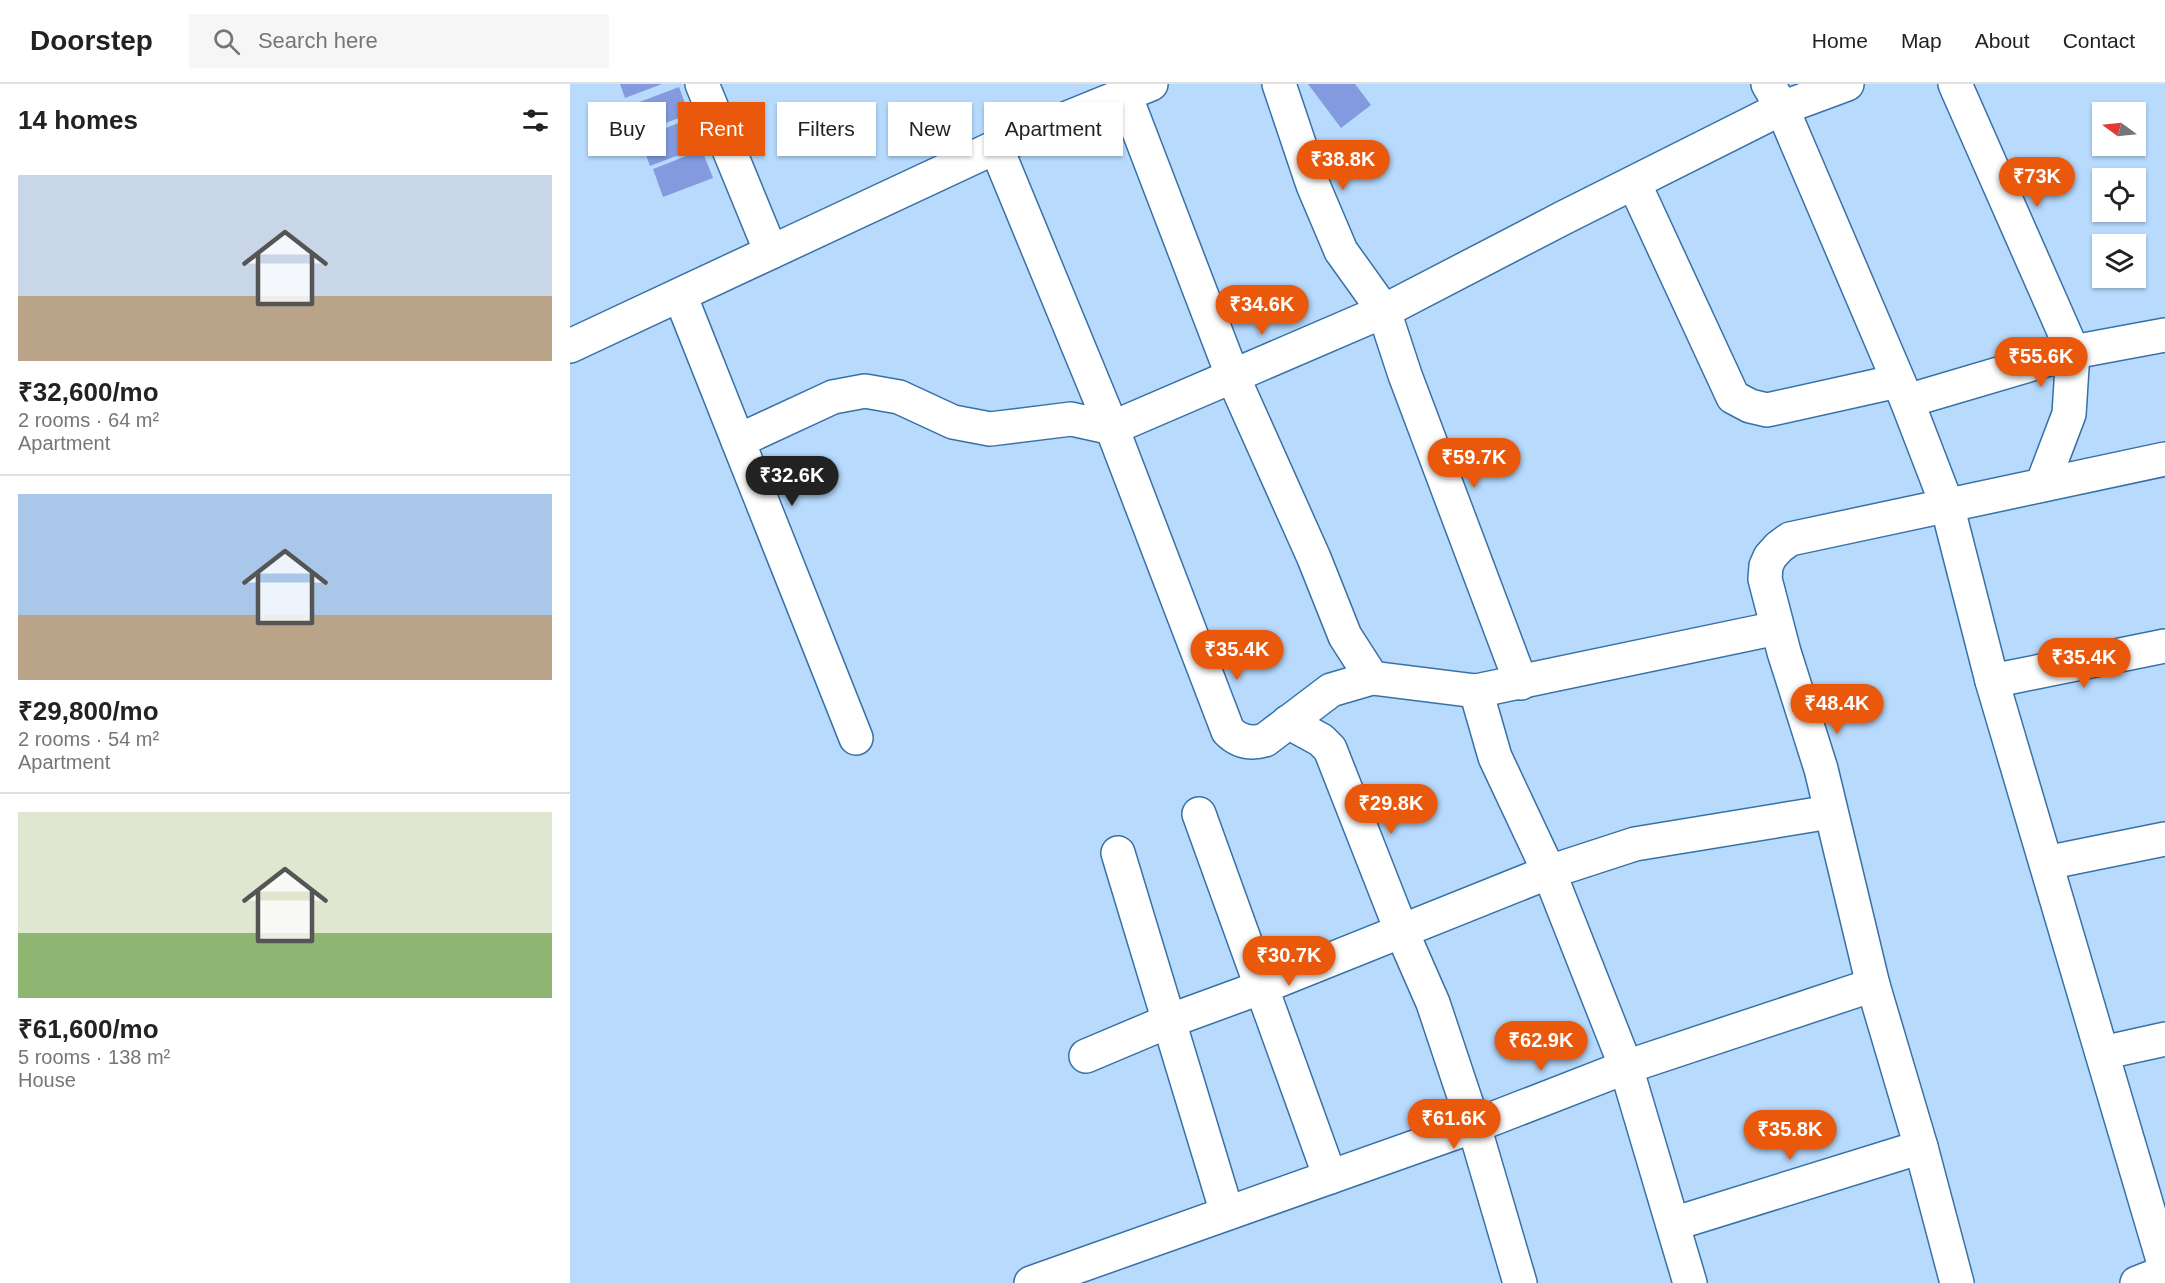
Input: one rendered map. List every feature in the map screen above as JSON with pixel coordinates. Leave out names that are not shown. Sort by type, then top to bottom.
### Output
[{"type":"street","points":[[702,84],[771,252]]},
{"type":"street","points":[[1279,84],[1313,185],[1341,251],[1384,311],[1405,375],[1521,683]]},
{"type":"street","points":[[738,441],[833,397],[865,391],[899,397],[953,422],[990,429],[1071,419],[1112,428],[1384,311],[1634,183],[1775,96],[1847,84]]},
{"type":"street","points":[[1955,84],[2073,352],[2069,414],[2042,485]]},
{"type":"street","points":[[1106,102],[1138,89],[1233,376],[1314,558],[1345,636],[1372,678]]},
{"type":"street","points":[[1775,96],[1902,391],[1947,505],[1992,681],[2165,1267]]},
{"type":"street","points":[[570,346],[984,153]]},
{"type":"street","points":[[1000,156],[1112,428],[1228,731],[1234,737],[1255,743],[1265,741],[1331,690],[1372,678],[1476,691],[1777,628]]},
{"type":"street","points":[[1634,183],[1733,397],[1767,410],[1902,391],[2073,352],[2165,335]]},
{"type":"street","points":[[680,295],[856,738]]},
{"type":"street","points":[[1957,1283],[1921,1148],[1873,985],[1821,769],[1777,628],[1765,579],[1766,566],[1770,557],[1790,539],[2165,459]]},
{"type":"street","points":[[1992,681],[2165,646]]},
{"type":"street","points":[[1476,691],[1495,757],[1549,872],[1626,1066],[1689,1283]]},
{"type":"street","points":[[1288,722],[1321,740],[1330,749],[1401,930],[1433,1003],[1474,1126],[1520,1283]]},
{"type":"street","points":[[1086,1056],[1169,1021],[1262,987],[1549,872],[1635,844],[1830,813]]},
{"type":"street","points":[[1199,814],[1330,1177]]},
{"type":"street","points":[[2046,863],[2165,839]]},
{"type":"street","points":[[1118,853],[1227,1213]]},
{"type":"street","points":[[1031,1283],[1474,1126],[1626,1066],[1873,985]]},
{"type":"street","points":[[2102,1053],[2165,1039]]},
{"type":"street","points":[[1673,1224],[1921,1148]]},
{"type":"street","points":[[2137,1283],[2165,1272]]},
{"type":"building","points":[[620,84],[662,84],[625,98]]},
{"type":"building","points":[[1308,84],[1355,84],[1371,105],[1341,128]]},
{"type":"building","points":[[679,87],[685,102],[678,102],[678,118],[666,123],[666,102],[640,102]]},
{"type":"building","points":[[678,123],[678,155],[650,166],[646,156],[666,156],[666,128]]},
{"type":"building","points":[[687,156],[704,156],[713,178],[663,197],[653,169]]}]
